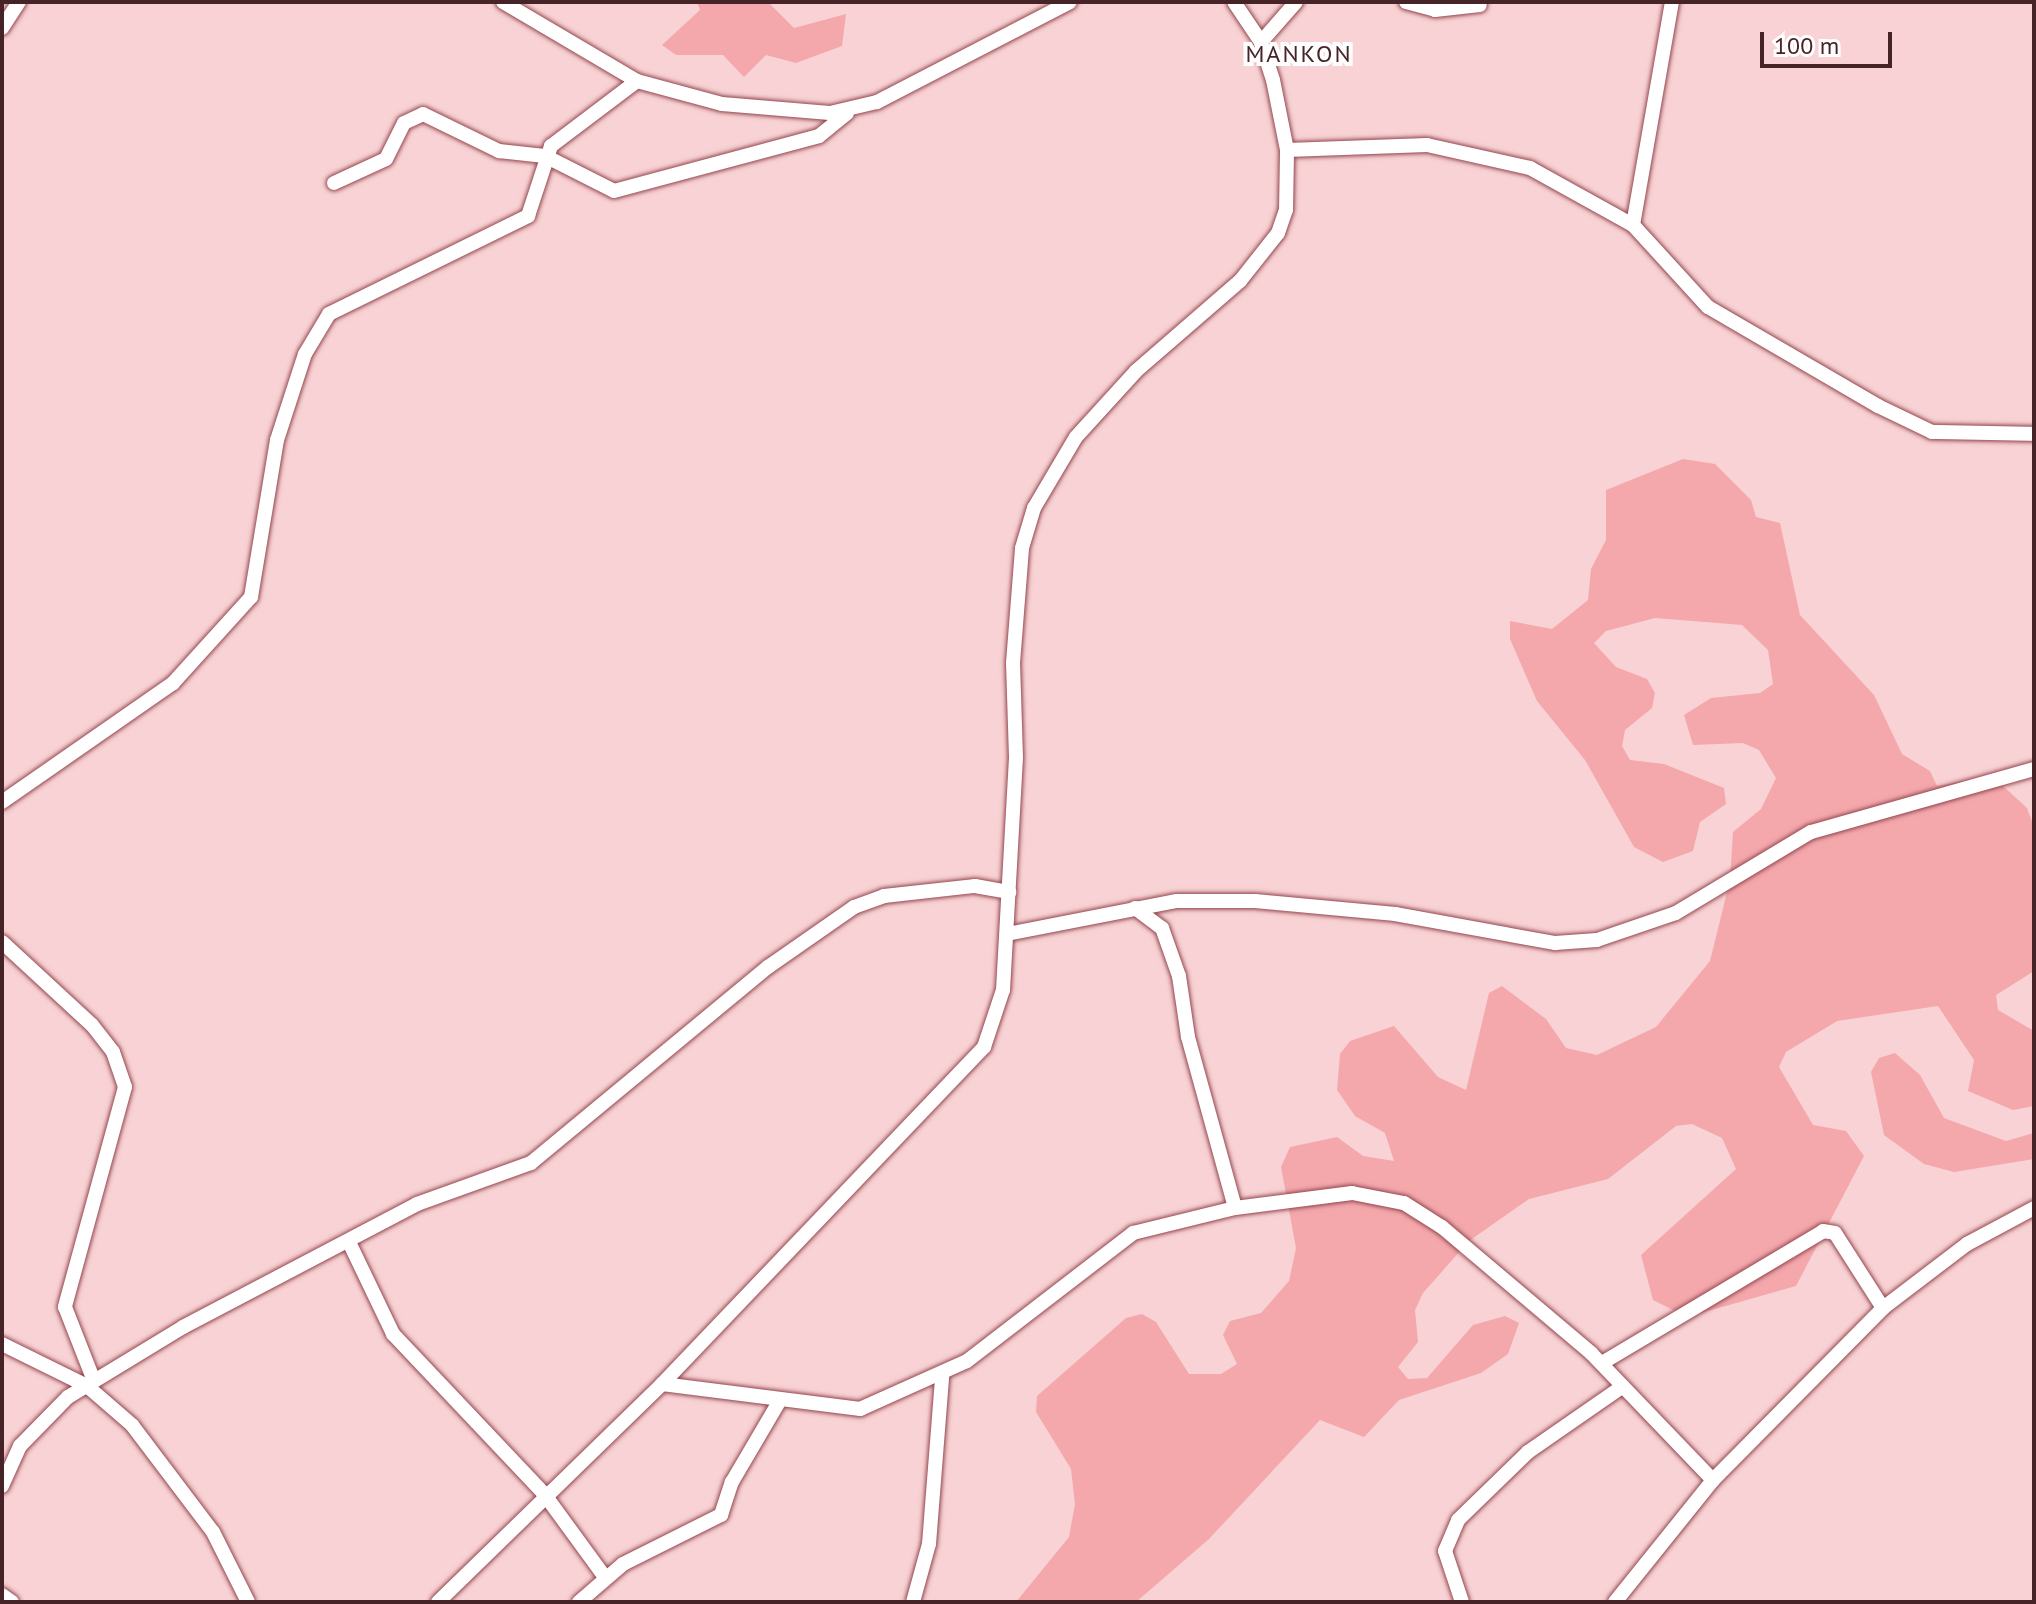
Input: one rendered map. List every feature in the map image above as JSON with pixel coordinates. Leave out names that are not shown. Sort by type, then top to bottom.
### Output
[{"type":"street","points":[[2,28],[19,2]]},
{"type":"street","points":[[503,2],[637,81],[722,104],[847,113]]},
{"type":"street","points":[[334,183],[386,159],[404,123],[423,114],[499,151],[545,156],[614,191],[819,136],[847,113],[1070,2]]},
{"type":"street","points":[[438,1602],[662,1384],[984,1047],[1003,990],[1009,892],[1013,663],[1022,548],[1034,508],[1076,437],[1136,371],[1240,281],[1278,233],[1287,150],[1261,42],[1234,2]]},
{"type":"street","points":[[1261,42],[1296,2]]},
{"type":"street","points":[[1406,2],[1435,10],[1480,5]]},
{"type":"street","points":[[1633,225],[1632,199],[1672,2]]},
{"type":"street","points":[[2,802],[173,683],[251,597],[277,440],[323,320],[528,216],[545,156],[637,81]]},
{"type":"street","points":[[1287,150],[1376,143],[1493,157],[1530,168],[1633,225],[1708,307],[1878,406],[1932,432],[2034,434]]},
{"type":"street","points":[[1618,218],[1632,199]]},
{"type":"street","points":[[1007,934],[1135,908],[1255,901],[1395,914],[1555,943],[1597,940],[1676,913],[1811,832],[2034,769]]},
{"type":"street","points":[[2,1486],[39,1422],[90,1383],[417,1204],[537,1159],[768,967],[854,907],[884,896],[975,886],[1009,892]]},
{"type":"street","points":[[1135,908],[1162,928],[1179,976],[1188,1037],[1235,1208]]},
{"type":"street","points":[[2,942],[92,1025],[125,1087],[65,1307],[90,1383]]},
{"type":"street","points":[[662,1384],[779,1402],[860,1409],[942,1377],[1133,1233],[1235,1208],[1352,1193],[1404,1203],[1602,1363],[1713,1480]]},
{"type":"street","points":[[1615,1602],[1713,1480],[1883,1308],[1967,1244],[2034,1208]]},
{"type":"street","points":[[1602,1363],[1823,1231],[1835,1233],[1883,1308]]},
{"type":"street","points":[[349,1242],[406,1351],[545,1495],[604,1576]]},
{"type":"street","points":[[2,1344],[90,1383],[132,1425],[179,1484],[226,1552],[248,1602]]},
{"type":"street","points":[[913,1602],[929,1544],[942,1377]]},
{"type":"street","points":[[1462,1602],[1445,1551],[1458,1520],[1495,1479],[1622,1387]]},
{"type":"street","points":[[579,1602],[604,1576],[721,1515],[732,1482],[779,1402]]},
{"type":"street","points":[[2,1595],[12,1602]]},
{"type":"shaded area","points":[[697,2],[768,2],[794,28],[846,14],[842,46],[796,63],[766,55],[744,77],[723,55],[676,55],[662,45],[700,10]]},
{"type":"shaded area","points":[[1683,459],[1715,464],[1751,500],[1756,517],[1780,523],[1800,615],[1874,695],[1902,754],[1930,771],[1937,786],[1992,776],[2027,808],[2034,827],[2034,971],[1996,995],[1998,1010],[2034,1031],[2034,1106],[2013,1110],[1968,1091],[1974,1060],[1938,1006],[1837,1021],[1786,1052],[1779,1067],[1813,1125],[1846,1131],[1864,1156],[1796,1286],[1701,1313],[1683,1315],[1653,1300],[1641,1255],[1736,1169],[1722,1138],[1692,1124],[1676,1126],[1608,1179],[1529,1199],[1469,1241],[1423,1293],[1415,1310],[1418,1342],[1398,1367],[1408,1379],[1427,1378],[1473,1325],[1505,1316],[1519,1323],[1508,1354],[1481,1373],[1399,1400],[1364,1437],[1320,1420],[1209,1539],[1136,1602],[1016,1602],[1069,1537],[1075,1504],[1071,1469],[1036,1412],[1037,1396],[1126,1318],[1142,1314],[1156,1322],[1189,1374],[1221,1374],[1237,1364],[1223,1335],[1230,1321],[1261,1313],[1289,1281],[1296,1248],[1281,1167],[1290,1147],[1337,1137],[1363,1156],[1394,1161],[1385,1133],[1355,1116],[1337,1090],[1340,1054],[1350,1041],[1394,1026],[1438,1077],[1466,1090],[1489,993],[1502,986],[1546,1019],[1566,1048],[1597,1055],[1656,1027],[1710,961],[1730,880],[1733,832],[1761,809],[1776,778],[1759,750],[1743,743],[1693,745],[1684,715],[1711,698],[1760,693],[1773,684],[1768,650],[1742,625],[1655,618],[1606,631],[1594,643],[1616,667],[1647,679],[1655,693],[1652,708],[1625,730],[1622,746],[1630,760],[1664,764],[1724,788],[1726,804],[1700,822],[1693,851],[1663,862],[1634,847],[1585,760],[1537,701],[1510,639],[1510,621],[1552,629],[1588,600],[1591,569],[1606,540],[1606,490]]},
{"type":"shaded area","points":[[1895,1053],[1920,1075],[1944,1118],[2006,1141],[2034,1133],[2034,1159],[1954,1172],[1924,1164],[1884,1135],[1871,1072],[1879,1058]]},
{"type":"district","name":"MANKON","points":[[1299,54]]}]
